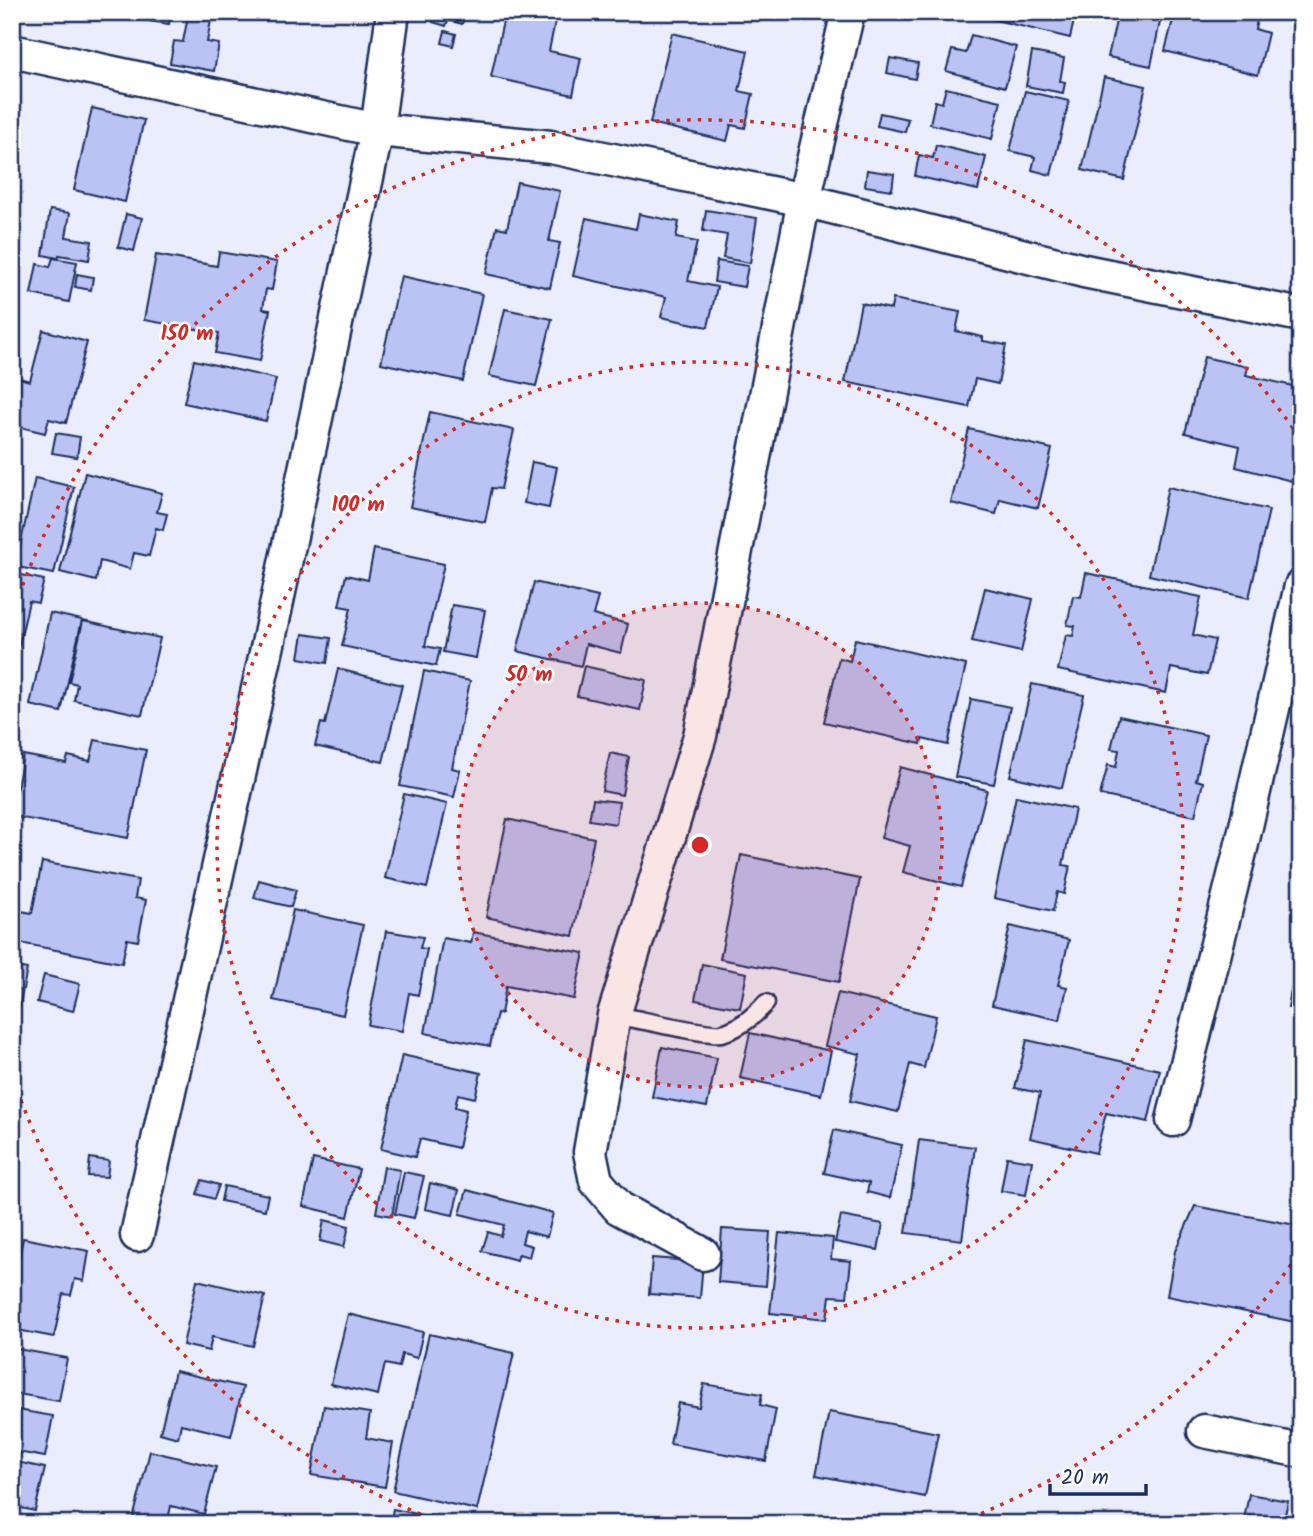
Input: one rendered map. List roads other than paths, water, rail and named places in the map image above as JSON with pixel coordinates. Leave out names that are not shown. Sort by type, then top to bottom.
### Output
[{"type":"street","points":[[137,1235],[268,644],[377,130],[393,12]]},
{"type":"street","points":[[703,1254],[620,1208],[596,1181],[590,1152],[614,1015],[700,736],[804,200],[848,12]]},
{"type":"street","points":[[12,51],[377,130],[551,147],[804,200],[1084,271],[1301,315]]},
{"type":"street","points":[[1173,1120],[1241,848],[1301,586]]},
{"type":"street","points":[[1204,1431],[1301,1451]]},
{"type":"lane","points":[[614,1015],[718,1034],[737,1028],[766,1003]]}]
